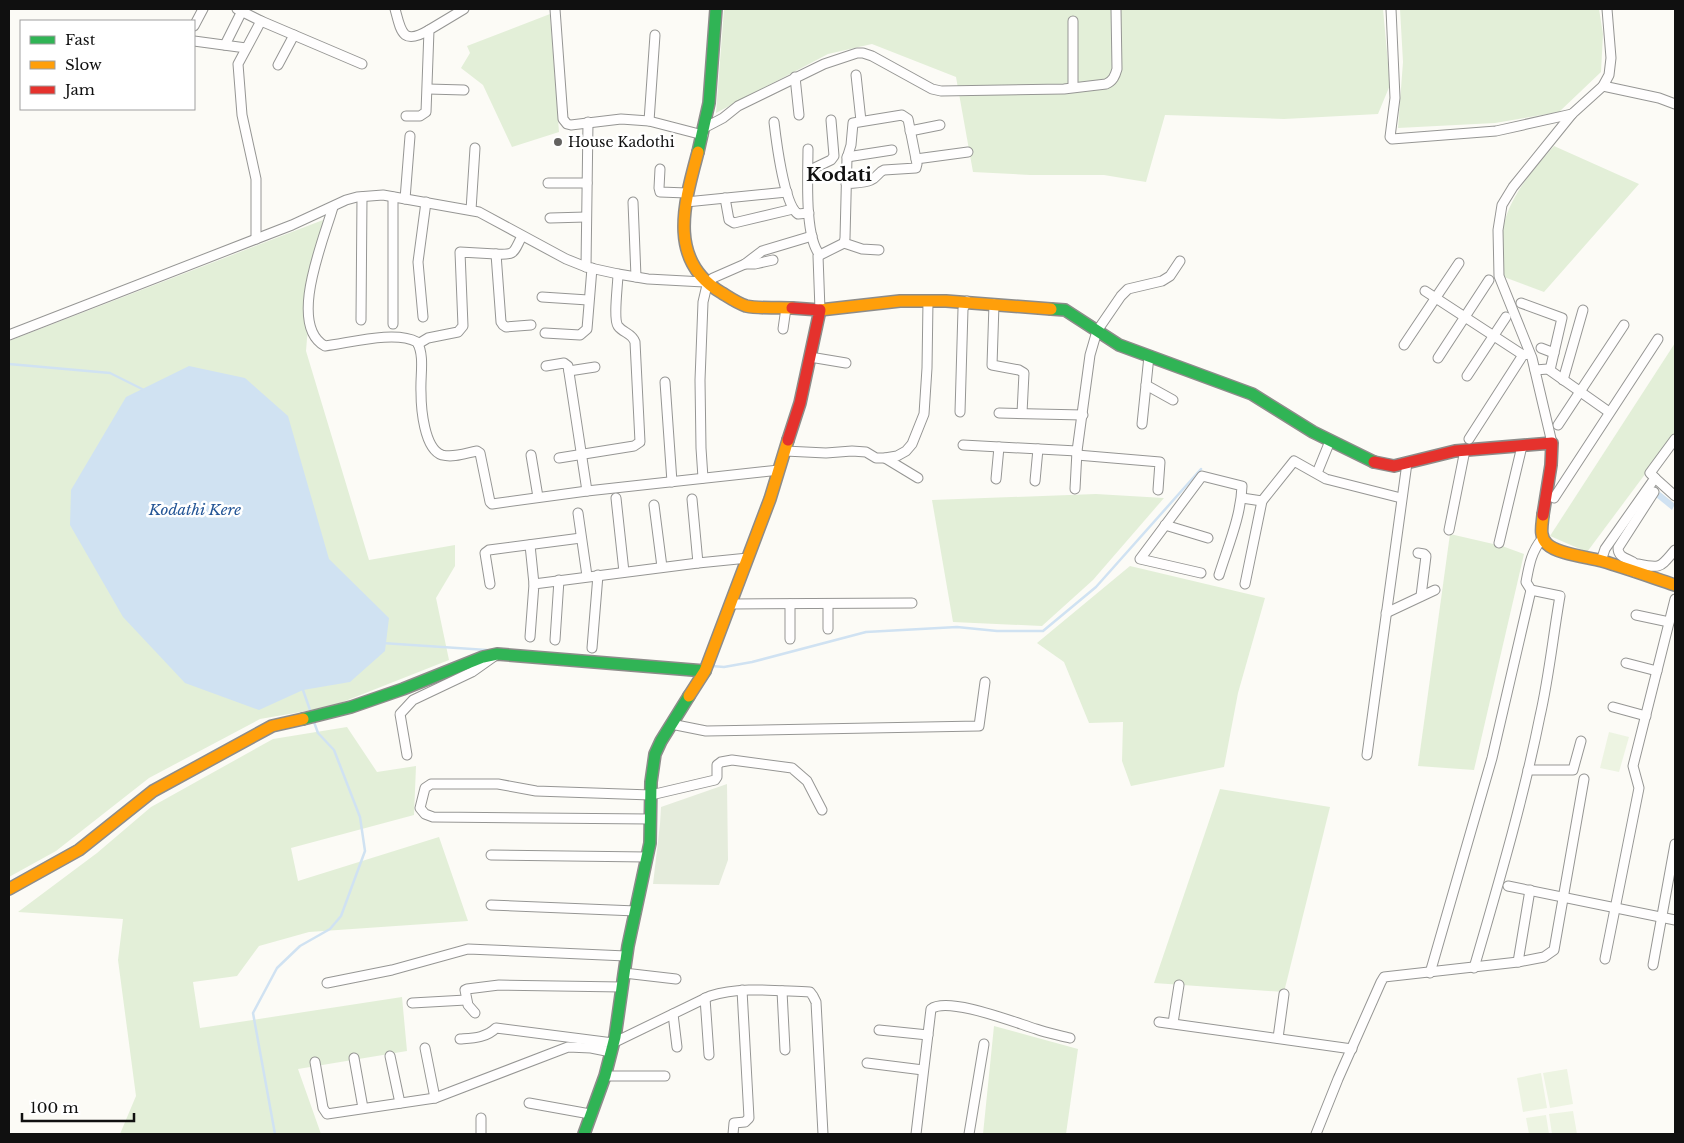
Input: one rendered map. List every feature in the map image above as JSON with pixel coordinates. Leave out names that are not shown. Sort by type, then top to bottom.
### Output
[{"type":"street","points":[[195,24],[203,9]]},
{"type":"street","points":[[395,9],[401,30],[405,35],[411,36],[420,36],[464,9]]},
{"type":"street","points":[[555,9],[563,119],[567,124],[621,118],[649,121],[703,132],[738,106],[795,77],[824,64],[850,55],[863,53],[937,91],[1073,88],[1110,83],[1115,76],[1116,9]]},
{"type":"street","points":[[716,9],[709,104],[686,198],[684,216],[685,242],[688,257],[694,269],[706,284],[717,293],[748,306],[820,310],[900,301],[967,302],[1065,310],[1119,344],[1252,394],[1313,432],[1377,463],[1394,466],[1467,445],[1522,446],[1552,443]]},
{"type":"street","points":[[1391,9],[1395,98],[1390,137],[1392,139],[1496,131],[1572,114]]},
{"type":"street","points":[[1607,9],[1611,58],[1609,75],[1603,86],[1572,114],[1513,186],[1502,205],[1498,230],[1499,276],[1526,354],[1535,370],[1552,443],[1552,465],[1540,529],[1542,539],[1553,549],[1634,567],[1657,568],[1675,550]]},
{"type":"street","points":[[225,45],[239,10],[362,64]]},
{"type":"street","points":[[256,239],[256,179],[242,115],[238,64],[261,21]]},
{"type":"street","points":[[1073,21],[1073,88]]},
{"type":"street","points":[[406,116],[420,116],[426,112],[429,30]]},
{"type":"street","points":[[278,66],[294,35]]},
{"type":"street","points":[[649,121],[655,35]]},
{"type":"street","points":[[195,41],[246,48]]},
{"type":"street","points":[[856,75],[861,121]]},
{"type":"street","points":[[795,77],[799,115]]},
{"type":"street","points":[[1603,86],[1659,98],[1675,104]]},
{"type":"street","points":[[428,89],[464,90]]},
{"type":"street","points":[[844,243],[846,184],[847,156],[851,145],[853,123],[902,115],[908,119],[916,168],[884,170],[875,179],[870,181],[846,184]]},
{"type":"street","points":[[808,171],[831,160],[834,156],[831,120]]},
{"type":"street","points":[[545,333],[580,335],[588,329],[589,267],[586,217],[588,122]]},
{"type":"street","points":[[774,122],[778,156],[793,209],[798,214],[809,213]]},
{"type":"street","points":[[910,132],[940,125]]},
{"type":"street","points":[[405,199],[410,136]]},
{"type":"street","points":[[471,210],[475,148]]},
{"type":"street","points":[[808,149],[809,213],[814,246],[820,255]]},
{"type":"street","points":[[847,156],[892,150]]},
{"type":"street","points":[[916,159],[968,152]]},
{"type":"street","points":[[660,169],[660,192],[686,198],[725,198],[787,192]]},
{"type":"street","points":[[548,183],[587,183]]},
{"type":"street","points":[[9,334],[256,239],[346,200],[383,195],[479,212],[566,259],[589,267],[636,277],[706,284]]},
{"type":"street","points":[[361,320],[362,197]]},
{"type":"street","points":[[393,197],[393,324]]},
{"type":"street","points":[[725,198],[729,220],[734,223],[793,209]]},
{"type":"street","points":[[423,317],[418,262],[426,202]]},
{"type":"street","points":[[633,202],[636,277]]},
{"type":"street","points":[[333,207],[309,290],[308,310],[312,334],[325,346],[342,342],[404,337],[418,344],[421,353],[421,394],[428,440],[434,450],[442,454],[454,456],[477,451],[480,453],[489,500],[492,504],[587,491],[779,470]]},
{"type":"street","points":[[550,218],[586,217]]},
{"type":"street","points":[[418,344],[428,338],[458,332],[463,326],[460,252],[510,254],[514,252],[522,236]]},
{"type":"street","points":[[702,478],[700,380],[702,302],[706,284],[713,278],[745,264],[762,251],[812,236]]},
{"type":"street","points":[[584,1134],[605,1076],[612,1047],[626,956],[650,843],[651,782],[655,754],[660,741],[705,671],[779,470],[800,403],[820,310],[818,256],[844,243],[862,249],[879,250]]},
{"type":"street","points":[[496,254],[501,322],[506,327],[531,325]]},
{"type":"street","points":[[745,264],[773,260]]},
{"type":"street","points":[[1075,489],[1077,453],[1090,356],[1097,331],[1128,289],[1162,281],[1170,276],[1180,261]]},
{"type":"street","points":[[1404,345],[1459,263]]},
{"type":"street","points":[[559,458],[634,446],[640,442],[635,342],[631,335],[619,328],[616,320],[618,274]]},
{"type":"street","points":[[1438,358],[1489,280]]},
{"type":"street","points":[[1425,291],[1493,336],[1526,354]]},
{"type":"street","points":[[542,297],[588,300]]},
{"type":"street","points":[[785,451],[826,453],[852,451],[866,452],[876,458],[885,458],[897,456],[912,444],[922,420],[927,368],[928,301]]},
{"type":"street","points":[[960,412],[964,309],[967,302]]},
{"type":"street","points":[[1521,303],[1562,318],[1550,370]]},
{"type":"street","points":[[994,304],[992,365],[1020,370],[1024,373],[1022,413]]},
{"type":"street","points":[[783,329],[786,308]]},
{"type":"street","points":[[1563,380],[1583,310]]},
{"type":"street","points":[[1467,376],[1506,317]]},
{"type":"street","points":[[1558,425],[1624,325]]},
{"type":"street","points":[[1554,498],[1658,339]]},
{"type":"street","points":[[1541,348],[1554,353]]},
{"type":"street","points":[[1449,530],[1467,445],[1526,354]]},
{"type":"street","points":[[1142,424],[1149,356]]},
{"type":"street","points":[[810,357],[846,363]]},
{"type":"street","points":[[546,366],[564,363],[568,366],[587,491]]},
{"type":"street","points":[[569,371],[595,366]]},
{"type":"street","points":[[1535,370],[1550,370],[1609,412]]},
{"type":"street","points":[[665,382],[672,482]]},
{"type":"street","points":[[1146,384],[1173,400]]},
{"type":"street","points":[[999,413],[1083,415]]},
{"type":"street","points":[[1675,439],[1650,473],[1675,496]]},
{"type":"street","points":[[1317,473],[1330,441]]},
{"type":"street","points":[[963,445],[1038,449],[1160,462],[1158,490]]},
{"type":"street","points":[[1499,543],[1522,446]]},
{"type":"street","points":[[996,478],[999,447]]},
{"type":"street","points":[[1035,480],[1038,449]]},
{"type":"street","points":[[531,455],[538,497]]},
{"type":"street","points":[[885,458],[918,478]]},
{"type":"street","points":[[1245,584],[1262,500],[1294,461],[1326,479],[1401,498]]},
{"type":"street","points":[[1367,755],[1407,463]]},
{"type":"street","points":[[1201,573],[1140,559],[1202,476],[1242,486],[1242,498],[1219,575]]},
{"type":"street","points":[[1602,561],[1605,549],[1654,478]]},
{"type":"street","points":[[1654,492],[1618,548],[1618,553],[1634,567],[1675,586]]},
{"type":"street","points":[[616,498],[624,572]]},
{"type":"street","points":[[1242,498],[1262,500]]},
{"type":"street","points":[[692,499],[698,563]]},
{"type":"street","points":[[654,504],[662,567]]},
{"type":"street","points":[[578,513],[587,576]]},
{"type":"street","points":[[1166,526],[1208,538]]},
{"type":"street","points":[[490,584],[487,551],[581,538]]},
{"type":"street","points":[[1430,973],[1492,758],[1531,590],[1526,582],[1532,555],[1535,547],[1542,539]]},
{"type":"street","points":[[530,545],[534,584],[530,637]]},
{"type":"street","points":[[1418,553],[1426,556],[1422,596]]},
{"type":"street","points":[[534,584],[587,576],[748,558]]},
{"type":"street","points":[[592,648],[598,575]]},
{"type":"street","points":[[555,640],[559,580]]},
{"type":"street","points":[[1386,613],[1435,590]]},
{"type":"street","points":[[1474,968],[1501,876],[1541,715],[1560,596],[1531,590]]},
{"type":"street","points":[[1605,959],[1639,788],[1633,766],[1675,599]]},
{"type":"street","points":[[731,604],[912,603]]},
{"type":"street","points":[[790,604],[790,639]]},
{"type":"street","points":[[828,604],[828,629]]},
{"type":"street","points":[[1636,615],[1669,622]]},
{"type":"street","points":[[9,889],[79,850],[152,792],[272,726],[351,707],[403,689],[483,657],[497,654],[705,671]]},
{"type":"street","points":[[407,755],[400,714],[408,703],[472,672],[497,654]]},
{"type":"street","points":[[1626,663],[1657,671]]},
{"type":"street","points":[[671,724],[706,731],[979,726],[986,682]]},
{"type":"street","points":[[1614,707],[1646,716]]},
{"type":"street","points":[[1528,770],[1573,770],[1581,741]]},
{"type":"street","points":[[650,819],[433,817],[425,814],[420,808],[425,788],[431,784],[498,784],[536,791],[651,795],[715,780],[717,777],[717,765],[732,760],[792,768],[807,781],[822,810]]},
{"type":"street","points":[[1316,1134],[1384,978],[1518,962],[1544,957],[1554,950],[1584,779]]},
{"type":"street","points":[[1653,965],[1675,844]]},
{"type":"street","points":[[491,855],[647,857]]},
{"type":"street","points":[[1508,886],[1675,920]]},
{"type":"street","points":[[1518,962],[1530,890]]},
{"type":"street","points":[[491,906],[636,911]]},
{"type":"street","points":[[327,983],[392,970],[468,949],[626,956]]},
{"type":"street","points":[[624,973],[676,979]]},
{"type":"street","points":[[475,1013],[466,1000],[465,990],[467,989],[499,985],[622,987]]},
{"type":"street","points":[[1173,1024],[1179,985]]},
{"type":"street","points":[[733,1134],[734,1123],[745,1122],[749,1118],[742,990]]},
{"type":"street","points":[[315,1062],[327,1114],[435,1098],[568,1046],[612,1047],[673,1014],[721,992],[742,990],[810,992],[816,1002],[823,1134]]},
{"type":"street","points":[[782,991],[785,1050]]},
{"type":"street","points":[[1278,1038],[1284,994]]},
{"type":"street","points":[[705,998],[709,1056]]},
{"type":"street","points":[[412,1003],[466,1000]]},
{"type":"street","points":[[916,1134],[931,1009],[939,1005],[947,1005],[992,1014],[1070,1038]]},
{"type":"street","points":[[673,1014],[677,1047]]},
{"type":"street","points":[[1158,1022],[1352,1049]]},
{"type":"street","points":[[460,1039],[484,1036],[490,1034],[496,1028],[612,1047]]},
{"type":"street","points":[[879,1030],[928,1035]]},
{"type":"street","points":[[969,1134],[984,1044]]},
{"type":"street","points":[[426,1048],[435,1098]]},
{"type":"street","points":[[390,1056],[400,1103]]},
{"type":"street","points":[[354,1058],[363,1108]]},
{"type":"street","points":[[867,1063],[923,1070]]},
{"type":"street","points":[[605,1076],[665,1076]]},
{"type":"street","points":[[529,1103],[590,1114]]},
{"type":"street","points":[[481,1118],[481,1134]]},
{"type":"green space","points":[[724,9],[1383,9],[1390,85],[1378,114],[1284,119],[1165,115],[1146,182],[1104,175],[1030,175],[973,172],[956,77],[872,44],[828,54],[716,113]]},
{"type":"green space","points":[[1400,9],[1599,9],[1603,34],[1601,72],[1559,112],[1495,123],[1398,128],[1403,62]]},
{"type":"green space","points":[[550,14],[559,132],[512,147],[483,85],[461,68],[470,53],[467,46]]},
{"type":"green space","points":[[1554,146],[1639,184],[1544,292],[1504,277],[1502,232],[1511,204],[1523,183]]},
{"type":"green space","points":[[323,220],[309,314],[306,351],[369,560],[455,545],[455,566],[436,598],[449,660],[330,707],[260,719],[149,778],[56,851],[9,877],[9,341]]},
{"type":"green space","points":[[1675,343],[1675,434],[1587,552],[1550,536]]},
{"type":"green space","points":[[1096,494],[1164,498],[1093,580],[1042,626],[953,622],[932,500]]},
{"type":"green space","points":[[1450,534],[1502,546],[1524,554],[1474,770],[1418,766]]},
{"type":"green space","points":[[1130,566],[1265,598],[1238,693],[1224,767],[1131,786],[1122,761],[1123,722],[1089,723],[1064,662],[1037,643]]},
{"type":"green space","points":[[347,727],[377,772],[416,766],[414,815],[291,848],[298,881],[439,837],[468,921],[309,932],[259,946],[237,976],[193,982],[200,1028],[402,997],[407,1051],[298,1069],[321,1134],[120,1134],[136,1096],[118,960],[123,919],[18,912],[97,853],[151,807],[273,739]]},
{"type":"green space","points":[[1609,732],[1629,737],[1619,772],[1600,768]]},
{"type":"green space","points":[[727,784],[728,860],[719,885],[653,884],[661,807]]},
{"type":"green space","points":[[1220,789],[1330,807],[1284,992],[1154,983]]},
{"type":"green space","points":[[994,1026],[1078,1049],[1066,1134],[983,1134]]},
{"type":"green space","points":[[1567,1069],[1573,1104],[1550,1108],[1543,1073]]},
{"type":"green space","points":[[1541,1073],[1547,1108],[1523,1112],[1517,1078]]},
{"type":"green space","points":[[1573,1111],[1577,1134],[1552,1134],[1549,1114]]},
{"type":"green space","points":[[1546,1115],[1549,1134],[1529,1134],[1526,1118]]},
{"type":"water","name":"Kodathi Kere","points":[[189,366],[245,378],[288,416],[329,559],[389,618],[385,651],[350,682],[303,690],[259,710],[185,683],[123,617],[70,525],[71,490],[126,397]]},
{"type":"water","points":[[1660,492],[1675,504],[1672,510],[1656,497]]},
{"type":"waterway","points":[[9,364],[110,373],[142,389]]},
{"type":"waterway","points":[[712,666],[724,667],[752,662],[866,632],[957,627],[997,631],[1043,631],[1096,587],[1201,469]]},
{"type":"waterway","points":[[382,643],[487,650]]},
{"type":"waterway","points":[[303,690],[310,710]]},
{"type":"waterway","points":[[275,1134],[253,1013],[277,968],[300,946],[330,929],[341,916],[365,851],[360,817],[334,750],[318,733],[314,722]]},
{"type":"traffic: fast","points":[[698,152],[709,103],[716,9]]},
{"type":"traffic: fast","points":[[1051,309],[1065,310],[1119,345],[1252,394],[1313,432],[1374,462]]},
{"type":"traffic: fast","points":[[303,719],[351,707],[403,689],[483,657],[497,654],[705,671]]},
{"type":"traffic: fast","points":[[584,1134],[605,1076],[615,1037],[628,946],[650,843],[651,782],[655,754],[689,696]]},
{"type":"traffic: slow","points":[[698,152],[688,191],[684,230],[687,248],[693,265],[705,280],[722,293],[743,305],[792,308]]},
{"type":"traffic: slow","points":[[820,310],[900,301],[946,301],[1051,309]]},
{"type":"traffic: slow","points":[[689,696],[705,671],[770,499],[788,440]]},
{"type":"traffic: slow","points":[[1543,515],[1543,538],[1552,547],[1565,553],[1602,561],[1675,585]]},
{"type":"traffic: slow","points":[[9,889],[79,850],[153,791],[272,726],[303,719]]},
{"type":"traffic: jam","points":[[788,440],[800,403],[820,310],[792,308]]},
{"type":"traffic: jam","points":[[1374,462],[1394,466],[1455,451],[1552,443],[1551,465],[1543,515]]},
{"type":"place","name":"House Kadothi","points":[[558,142]]},
{"type":"district","name":"Kodati","points":[[839,174]]}]
